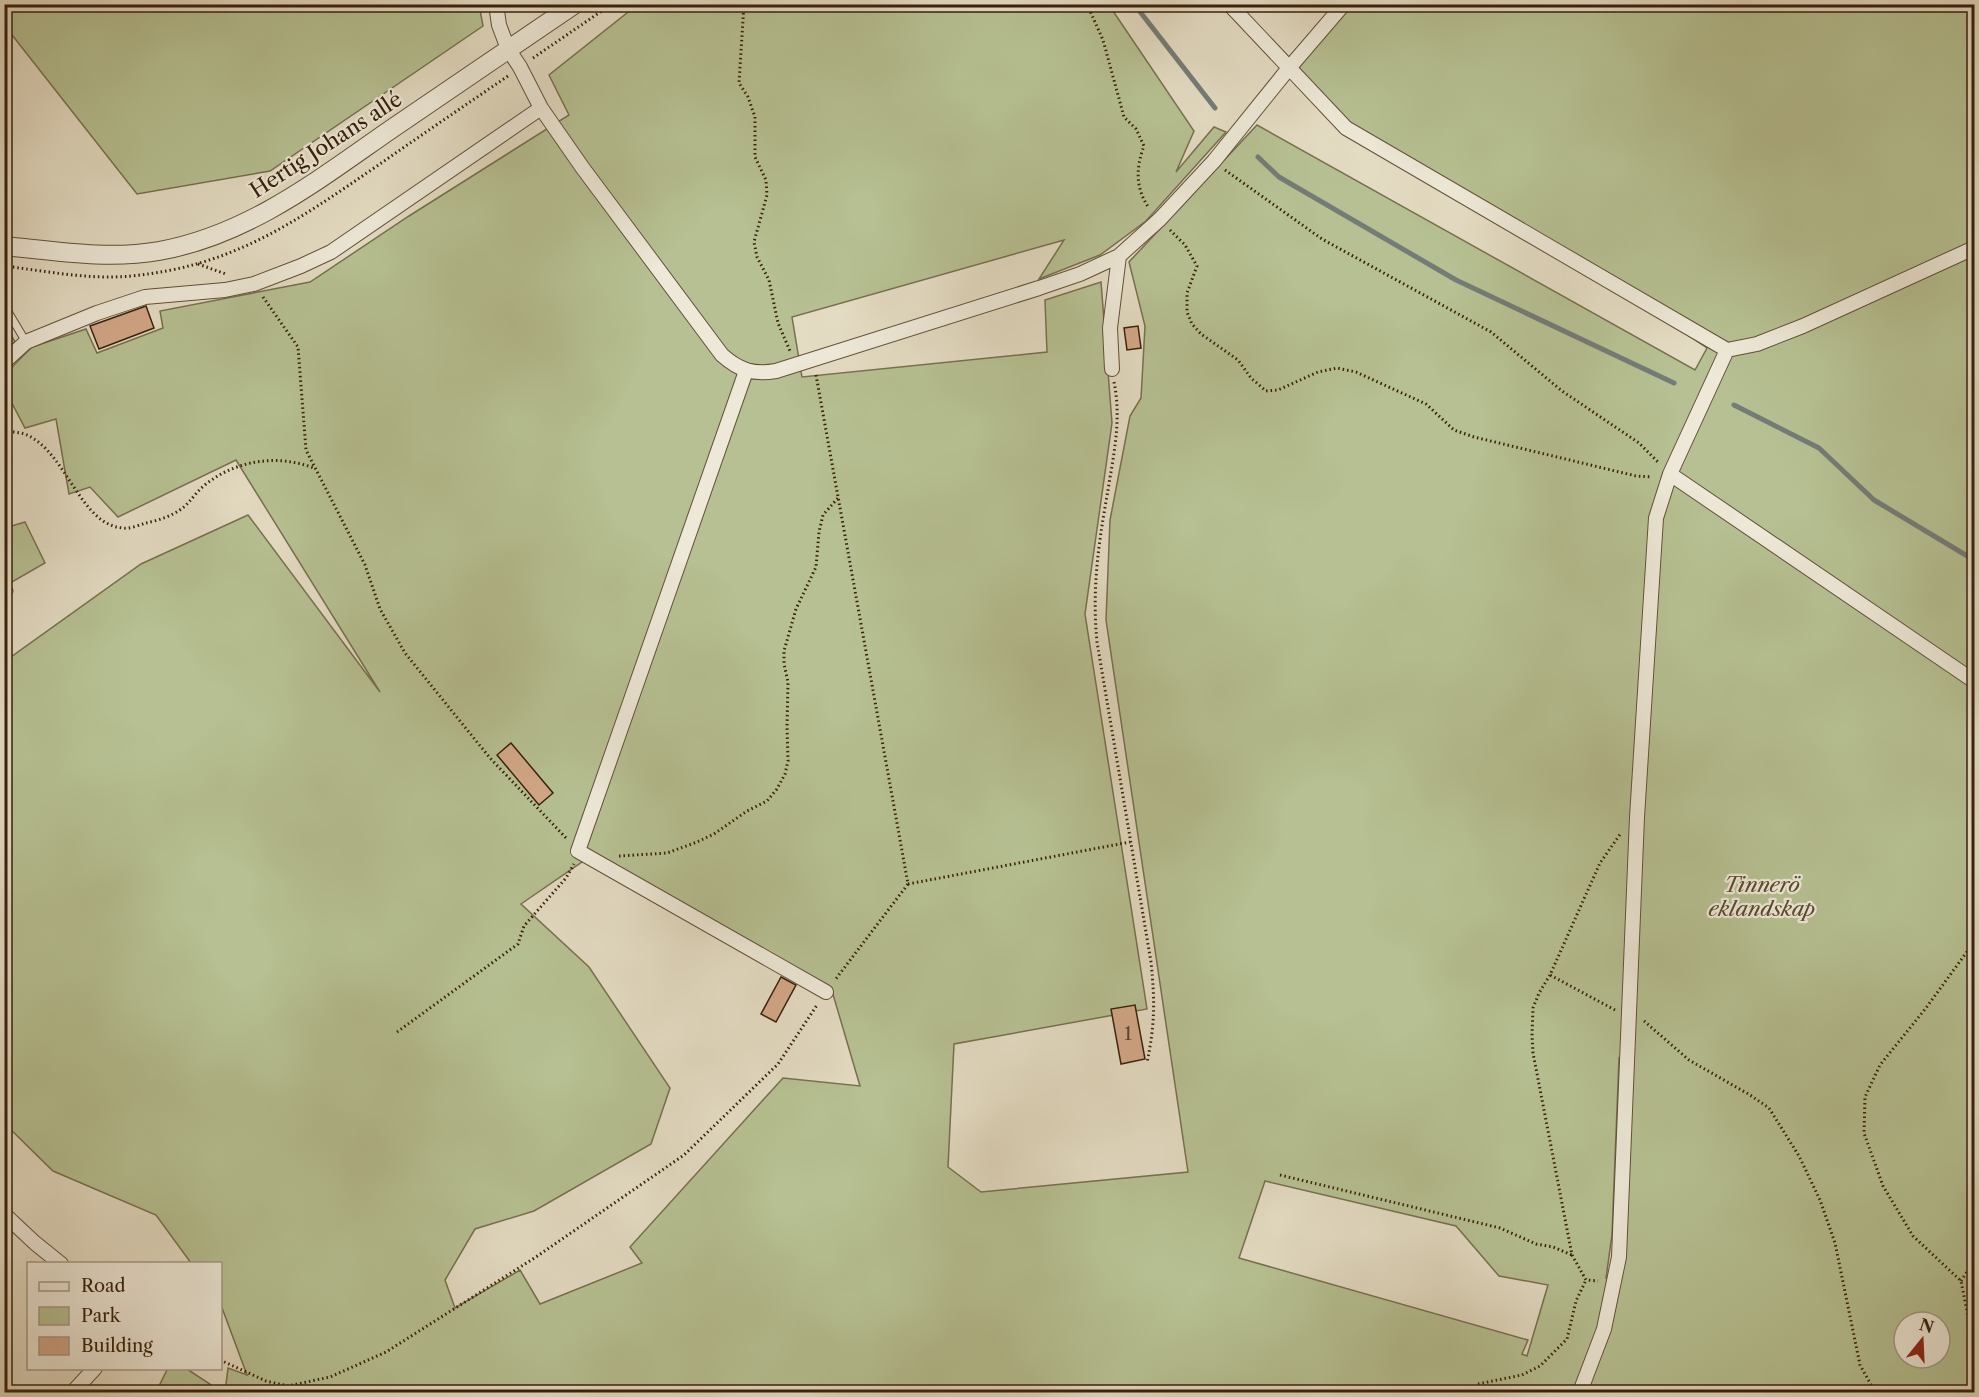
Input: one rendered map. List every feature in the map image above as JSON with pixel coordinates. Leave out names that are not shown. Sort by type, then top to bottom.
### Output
[{"type":"street","points":[[496,4],[499,25],[508,49],[541,108],[582,167],[722,356],[746,371],[761,374],[813,360],[1080,274],[1119,256],[1160,219],[1214,161],[1344,4]]},
{"type":"street","name":"Hertig Johans allé","points":[[4,246],[105,256],[159,251],[215,236],[258,217],[300,193],[575,4]]},
{"type":"street","points":[[1229,4],[1346,128],[1727,350],[1742,349],[1803,327],[1974,248]]},
{"type":"street","points":[[4,362],[26,342],[78,320],[145,297],[225,290],[254,284],[332,252],[541,108]]},
{"type":"street","points":[[1112,369],[1110,328],[1119,256]]},
{"type":"street","points":[[1580,1392],[1604,1329],[1615,1282],[1618,1257],[1637,817],[1656,518],[1669,476],[1727,350]]},
{"type":"street","points":[[746,371],[578,851],[826,992]]},
{"type":"street","points":[[1669,476],[1974,681]]},
{"type":"street","points":[[4,1214],[60,1262]]},
{"type":"street","points":[[73,1392],[93,1370]]},
{"type":"lane","points":[[4,305],[26,342]]},
{"type":"path","points":[[198,264],[247,247],[313,210],[612,4]]},
{"type":"path","points":[[744,4],[739,83],[748,97],[755,117],[755,157],[766,180],[767,195],[754,242],[757,257],[769,280],[778,323],[798,364]]},
{"type":"path","points":[[1087,4],[1103,39],[1124,117],[1136,129],[1144,146],[1138,162],[1137,176],[1147,205],[1185,245],[1197,266],[1187,293],[1187,312],[1192,324],[1201,334],[1238,360],[1251,378],[1266,391],[1278,390],[1327,370],[1337,368],[1356,372],[1426,404],[1454,430],[1474,437],[1636,476],[1669,476]]},
{"type":"path","points":[[1214,161],[1245,186],[1322,239],[1491,332],[1562,391],[1639,443],[1669,476]]},
{"type":"path","points":[[254,284],[298,347],[306,450],[365,565],[381,609],[405,653],[490,758],[578,851],[573,867],[566,878],[524,926],[518,944],[397,1032]]},
{"type":"path","points":[[813,360],[908,884]]},
{"type":"path","points":[[1112,369],[1116,390],[1117,427],[1097,558],[1094,612],[1155,998],[1154,1029],[1147,1062]]},
{"type":"path","points":[[4,431],[26,434],[49,450],[86,504],[98,517],[124,529],[169,516],[185,506],[205,484],[236,467],[258,461],[276,460],[300,463],[315,469]]},
{"type":"path","points":[[610,857],[667,854],[697,842],[767,801],[777,789],[785,774],[788,761],[788,682],[784,651],[796,609],[816,567],[823,515],[838,498]]},
{"type":"path","points":[[1586,1280],[1572,1255],[1533,1053],[1533,1008],[1600,863],[1623,831],[1637,817]]},
{"type":"path","points":[[222,1361],[258,1377],[288,1386],[330,1377],[386,1352],[536,1257],[684,1155],[778,1064],[826,992],[908,884],[1130,842]]},
{"type":"path","points":[[1974,952],[1969,949],[1880,1065],[1865,1097],[1864,1133],[1883,1186],[1913,1236],[1960,1281],[1971,1331],[1974,1372]]},
{"type":"path","points":[[1550,975],[1630,1013],[1689,1060],[1769,1108],[1799,1156],[1820,1200],[1845,1287],[1860,1365],[1875,1392]]},
{"type":"path","points":[[1280,1175],[1500,1228],[1536,1244],[1553,1247],[1572,1255]]},
{"type":"path","points":[[1960,1281],[1974,1261]]},
{"type":"path","points":[[1586,1280],[1615,1282]]},
{"type":"path","points":[[1478,1384],[1522,1375],[1540,1366],[1567,1340],[1576,1301],[1586,1280]]},
{"type":"path","points":[[1971,1392],[1974,1385]]},
{"type":"path","points":[[288,1386],[290,1392]]},
{"type":"green space","points":[[5,4],[479,4],[483,26],[270,171],[137,194],[5,26]]},
{"type":"green space","name":"Tinnerö eklandskap","points":[[1336,4],[1974,5],[1974,1392],[225,1392],[228,1368],[247,1375],[222,1308],[222,1262],[190,1262],[156,1215],[53,1171],[5,1124],[4,662],[141,564],[248,515],[380,692],[236,460],[118,517],[90,487],[69,494],[56,419],[25,428],[5,390],[5,374],[32,347],[86,329],[97,353],[163,328],[160,311],[310,282],[409,216],[569,115],[549,75],[637,5],[1109,5],[1194,131],[1176,172],[1214,127],[1226,132],[1146,221],[1100,255],[1039,279],[1064,240],[792,317],[802,377],[1047,352],[1045,300],[1101,282],[1112,423],[1085,614],[1147,1009],[954,1044],[948,1167],[981,1192],[1188,1172],[1106,620],[1110,520],[1130,416],[1141,398],[1145,326],[1129,262],[1257,125],[1695,370],[1707,348],[1593,272],[1332,116],[1290,67]],"holes":[[[591,856],[832,991],[860,1086],[783,1078],[630,1247],[642,1263],[540,1304],[520,1270],[455,1308],[445,1280],[475,1229],[534,1211],[651,1144],[670,1088],[589,967],[521,904]],[[1619,1058],[1627,1063],[1613,1278],[1606,1278],[1612,1235]],[[1265,1181],[1456,1226],[1499,1276],[1548,1285],[1527,1356],[1522,1354],[1528,1340],[1239,1258]]]},
{"type":"green space","points":[[5,323],[15,342],[4,351]]},
{"type":"green space","points":[[25,522],[45,563],[5,586],[5,528]]},
{"type":"green space","points":[[167,1370],[189,1370],[222,1392],[156,1392]]},
{"type":"building","points":[[146,306],[154,328],[99,349],[90,326]]},
{"type":"building","points":[[1138,326],[1141,348],[1127,350],[1124,328]]},
{"type":"building","points":[[511,743],[553,793],[539,805],[497,755]]},
{"type":"building","points":[[781,977],[796,985],[776,1022],[761,1014]]},
{"type":"building","points":[[1135,1005],[1145,1059],[1121,1064],[1111,1009]]},
{"type":"waterway","points":[[1134,4],[1215,108]]},
{"type":"waterway","points":[[1258,157],[1279,177],[1456,280],[1674,383]]},
{"type":"waterway","points":[[1734,405],[1819,448],[1874,500],[1974,560]]}]
